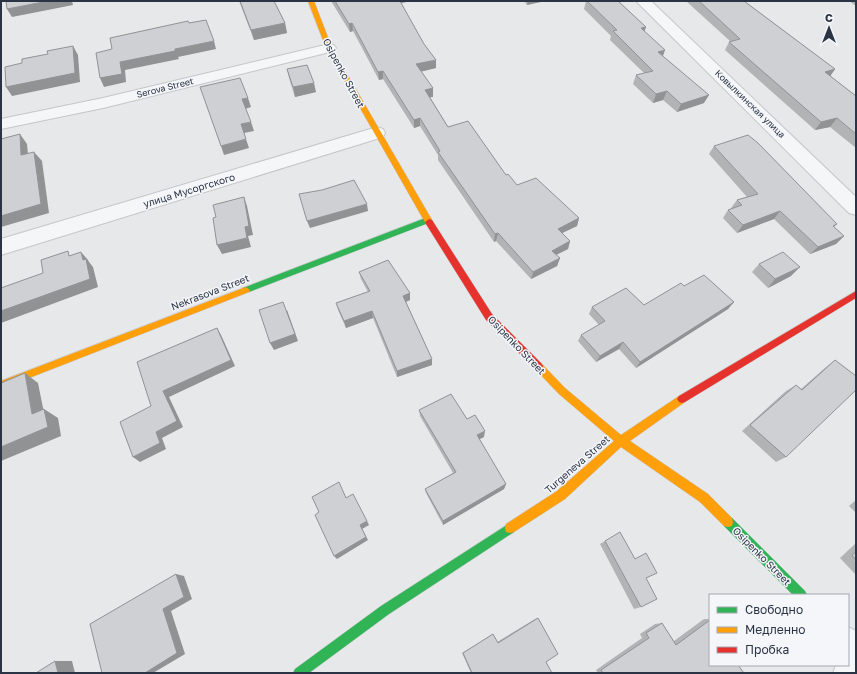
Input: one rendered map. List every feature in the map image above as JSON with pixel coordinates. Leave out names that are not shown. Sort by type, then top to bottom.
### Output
[{"type":"street","name":"Osipenko Street","points":[[311,1],[329,48],[428,220],[489,317],[562,391],[621,440],[704,498],[800,594]]},
{"type":"street","name":"Ковылкинская улица","points":[[643,1],[856,208]]},
{"type":"street","name":"Serova Street","points":[[1,124],[103,103],[329,48]]},
{"type":"street","name":"улица Мусоргского","points":[[1,247],[377,133]]},
{"type":"street","name":"Nekrasova Street","points":[[1,385],[428,220]]},
{"type":"street","name":"Turgeneva Street","points":[[299,673],[385,610],[561,496],[621,440],[691,393],[856,294]]},
{"type":"street","points":[[848,673],[856,661]]},
{"type":"building","points":[[6,1],[48,1],[7,9]]},
{"type":"building","points":[[240,1],[274,1],[285,23],[251,30]]},
{"type":"building","points":[[335,1],[400,1],[424,44],[436,60],[416,64],[433,88],[425,90],[448,127],[468,121],[506,175],[508,174],[517,185],[536,178],[579,218],[558,229],[570,241],[552,251],[560,258],[533,272],[498,233],[495,234],[438,152],[440,151],[420,118],[414,120],[383,71],[378,72],[352,23],[349,24]]},
{"type":"building","points":[[587,1],[618,1],[646,27],[641,28],[665,50],[658,52],[709,95],[681,104],[667,91],[656,94],[636,75],[653,71],[613,31],[617,30]]},
{"type":"building","points":[[699,1],[744,1],[835,69],[825,72],[856,96],[856,134],[837,118],[821,122],[729,42],[740,39]]},
{"type":"building","points":[[206,20],[214,41],[175,49],[175,51],[120,62],[122,74],[100,78],[96,53],[112,49],[110,38],[188,21],[189,23]]},
{"type":"building","points":[[73,46],[75,73],[6,87],[5,67],[22,63],[22,59],[48,54],[47,51]]},
{"type":"building","points":[[307,65],[314,83],[293,87],[287,69]]},
{"type":"building","points":[[240,78],[248,98],[242,99],[251,122],[241,124],[246,139],[221,146],[200,87]]},
{"type":"building","points":[[20,134],[21,155],[34,152],[41,204],[1,216],[1,139]]},
{"type":"building","points":[[748,135],[758,143],[837,224],[833,226],[844,236],[818,247],[780,211],[743,225],[728,210],[742,205],[737,200],[758,194],[714,146]]},
{"type":"building","points":[[354,180],[367,204],[307,221],[299,194],[322,190]]},
{"type":"building","points":[[244,197],[249,226],[245,227],[247,238],[217,245],[213,218],[216,217],[213,205]]},
{"type":"building","points":[[68,251],[69,256],[81,252],[83,260],[86,259],[90,279],[1,311],[1,288],[43,273],[41,260]]},
{"type":"building","points":[[783,252],[800,267],[775,279],[759,264]]},
{"type":"building","points":[[388,260],[410,293],[403,296],[432,359],[397,371],[372,311],[344,321],[336,303],[370,291],[359,272]]},
{"type":"building","points":[[704,275],[734,302],[640,362],[623,342],[600,356],[581,335],[605,321],[592,307],[626,288],[644,305],[681,283],[684,286]]},
{"type":"building","points":[[283,302],[295,334],[270,343],[259,310]]},
{"type":"building","points":[[217,328],[231,360],[163,391],[177,421],[156,432],[160,443],[133,457],[120,422],[151,406],[137,362]]},
{"type":"building","points":[[835,360],[856,376],[856,390],[786,457],[750,425],[796,385],[802,390]]},
{"type":"building","points":[[25,373],[32,414],[44,409],[48,427],[1,447],[1,383]]},
{"type":"building","points":[[451,394],[467,419],[475,415],[485,431],[477,435],[506,484],[443,521],[425,489],[456,472],[419,410]]},
{"type":"building","points":[[339,482],[346,498],[353,494],[367,521],[360,525],[366,537],[334,556],[315,515],[319,512],[312,497]]},
{"type":"building","points":[[620,532],[635,559],[646,553],[657,573],[646,578],[657,599],[641,607],[605,541]]},
{"type":"building","points":[[856,552],[856,560],[852,555]]},
{"type":"building","points":[[176,574],[184,597],[163,609],[177,653],[145,673],[102,673],[90,624]]},
{"type":"building","points":[[538,618],[558,654],[546,662],[552,673],[472,673],[463,653],[493,634],[498,643]]},
{"type":"building","points":[[709,621],[709,666],[739,666],[744,673],[603,673],[601,670],[649,638],[646,633],[662,623],[676,645]]},
{"type":"building","points":[[55,661],[58,673],[36,673]]},
{"type":"traffic: fast","points":[[246,290],[428,220]]},
{"type":"traffic: fast","points":[[728,522],[800,594]]},
{"type":"traffic: fast","points":[[299,673],[385,610],[510,528]]},
{"type":"traffic: slow","points":[[311,1],[329,48],[429,222]]},
{"type":"traffic: slow","points":[[1,385],[246,290]]},
{"type":"traffic: slow","points":[[538,366],[562,391],[621,441],[704,498],[728,522]]},
{"type":"traffic: slow","points":[[510,528],[561,495],[621,441],[682,399]]},
{"type":"traffic: jam","points":[[429,222],[489,317],[538,366]]},
{"type":"traffic: jam","points":[[682,399],[856,294]]}]
